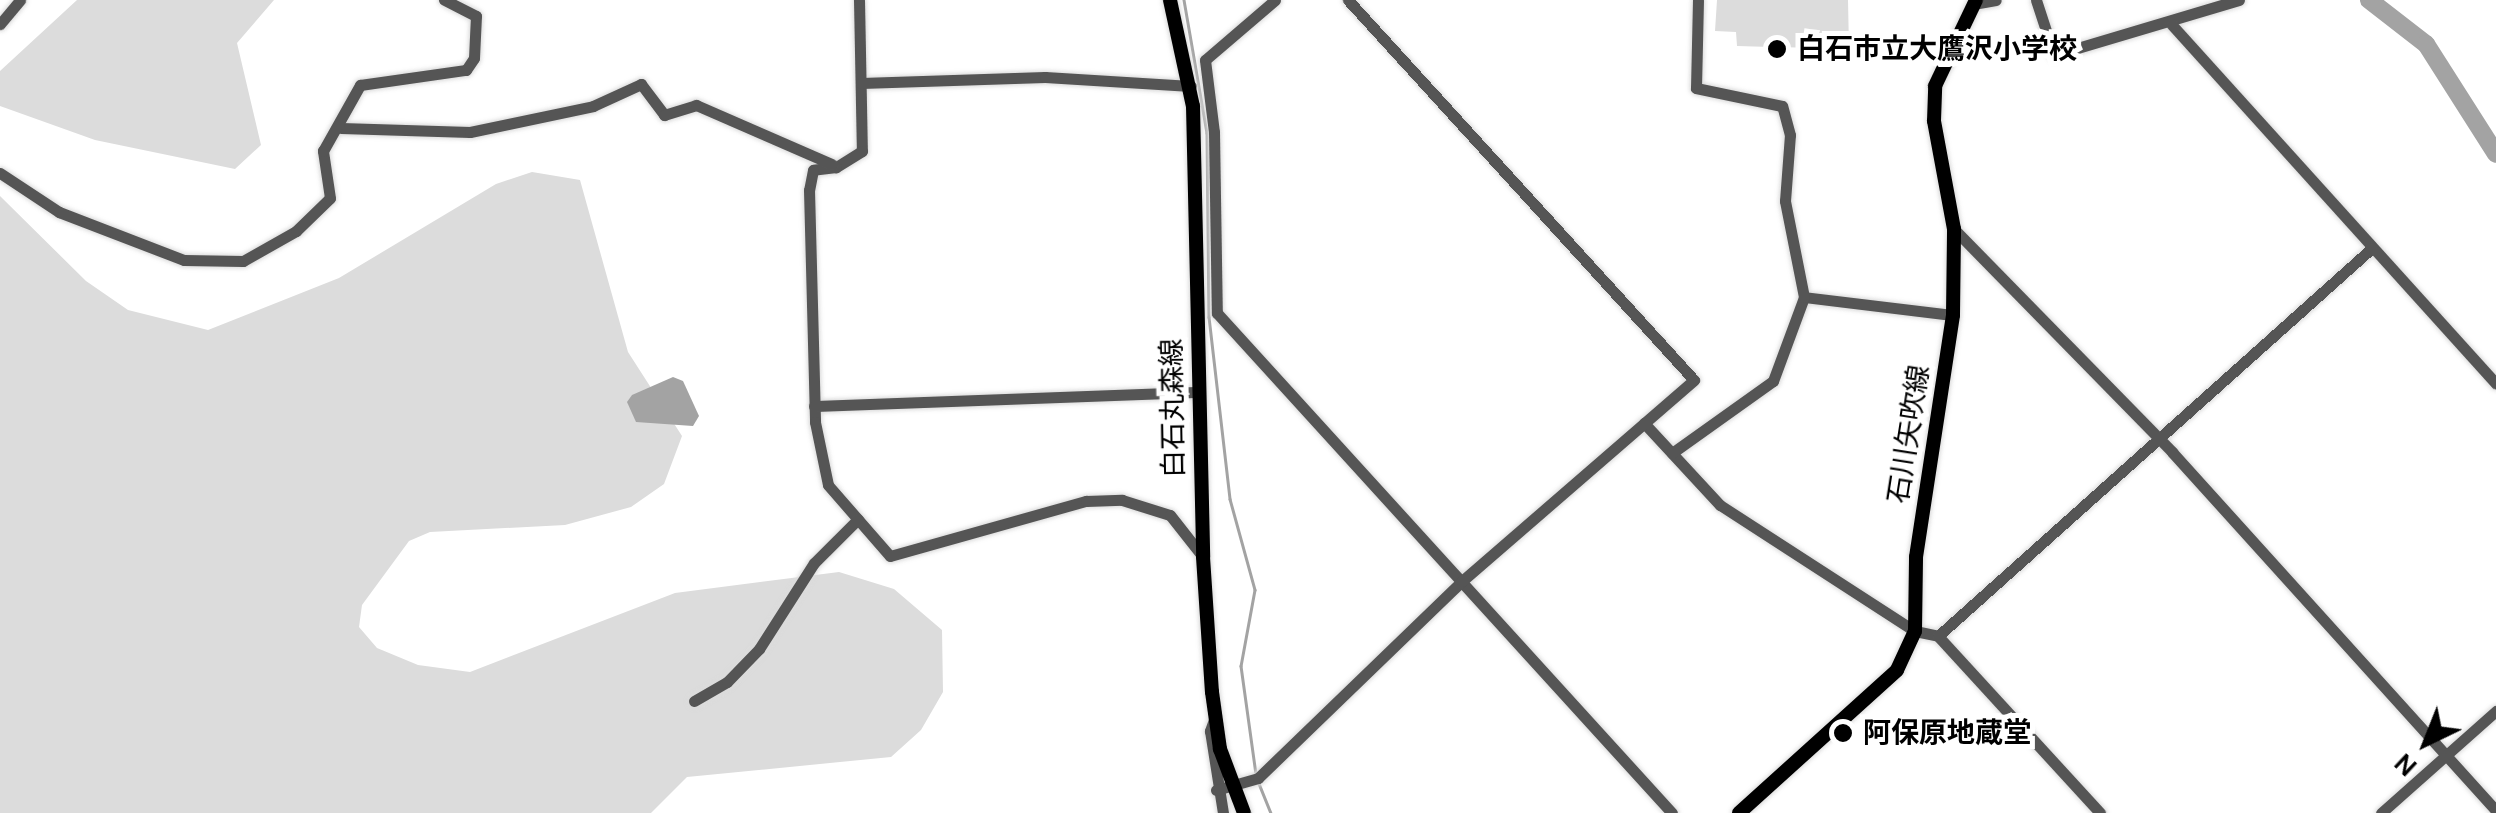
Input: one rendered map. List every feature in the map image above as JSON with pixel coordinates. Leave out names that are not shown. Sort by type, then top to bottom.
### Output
[{"type":"main road","name":"白石丸森線","points":[[1170,0],[1191,86],[1202,557],[1215,717],[1223,788],[1244,813]]},
{"type":"main road","name":"石川矢吹線","points":[[1739,813],[1897,670],[1914,630],[1916,558],[1952,315],[1954,229],[1934,121],[1936,86],[1975,2]]},
{"type":"street","points":[[0,24],[20,0]]},
{"type":"street","points":[[0,173],[60,212],[184,260],[243,261],[296,231],[330,198],[324,151],[341,128],[360,85],[466,70],[474,58],[476,16],[444,0]]},
{"type":"street","points":[[859,0],[862,151],[836,167],[813,170],[808,190],[814,406],[828,486],[890,556],[1086,501],[1122,500],[1170,514],[1202,557]]},
{"type":"street","points":[[1275,0],[1205,60],[1214,132],[1217,312],[1672,813]]},
{"type":"street","points":[[1223,813],[1223,788],[1254,779],[1462,581],[1694,380],[1348,0]]},
{"type":"street","points":[[1672,454],[1773,381],[1804,297],[1785,200],[1790,135],[1782,106],[1696,88],[1698,0]]},
{"type":"street","points":[[1975,2],[1996,0]]},
{"type":"street","points":[[2036,0],[2054,54],[2172,25],[2239,0]]},
{"type":"street","points":[[2172,25],[2496,382]]},
{"type":"street","points":[[861,83],[1044,77],[1191,86]]},
{"type":"street","points":[[341,128],[470,132],[593,106],[640,84],[664,115],[696,105],[836,167]]},
{"type":"street","points":[[1954,229],[2158,438],[2496,810]]},
{"type":"street","points":[[1938,636],[2372,248]]},
{"type":"street","points":[[1804,297],[1952,315]]},
{"type":"street","points":[[814,406],[1197,392]]},
{"type":"street","points":[[1644,423],[1720,504],[1914,630],[1938,636],[2100,813]]},
{"type":"street","points":[[694,701],[727,682],[759,649],[814,562],[858,519]]},
{"type":"street","points":[[2381,813],[2496,711]]},
{"type":"shaded area","points":[[77,0],[274,0],[237,43],[261,145],[235,169],[95,140],[0,106],[0,71]]},
{"type":"shaded area","points":[[1717,0],[1848,0],[1849,49],[1737,46],[1736,32],[1715,31]]},
{"type":"shaded area","points":[[532,172],[580,180],[628,352],[682,436],[664,484],[631,507],[565,525],[430,532],[409,541],[362,605],[359,627],[377,648],[418,665],[470,672],[675,593],[839,572],[894,589],[942,630],[943,692],[921,730],[891,757],[687,777],[651,813],[0,813],[0,196],[86,281],[128,310],[208,330],[339,278],[496,184]]},
{"type":"shaded area","points":[[673,377],[683,381],[699,416],[693,426],[636,422],[627,402],[632,395]]},
{"type":"waterway","points":[[1184,0],[1207,133],[1209,317],[1230,499],[1255,590],[1241,666],[1256,774]]},
{"type":"waterway","points":[[2369,0],[2426,44],[2496,154]]},
{"type":"waterway","points":[[1258,781],[1271,813]]},
{"type":"place","name":"白石市立大鷹沢小学校","points":[[1777,49]]},
{"type":"place","name":"阿保原地蔵堂","points":[[1843,733]]}]
